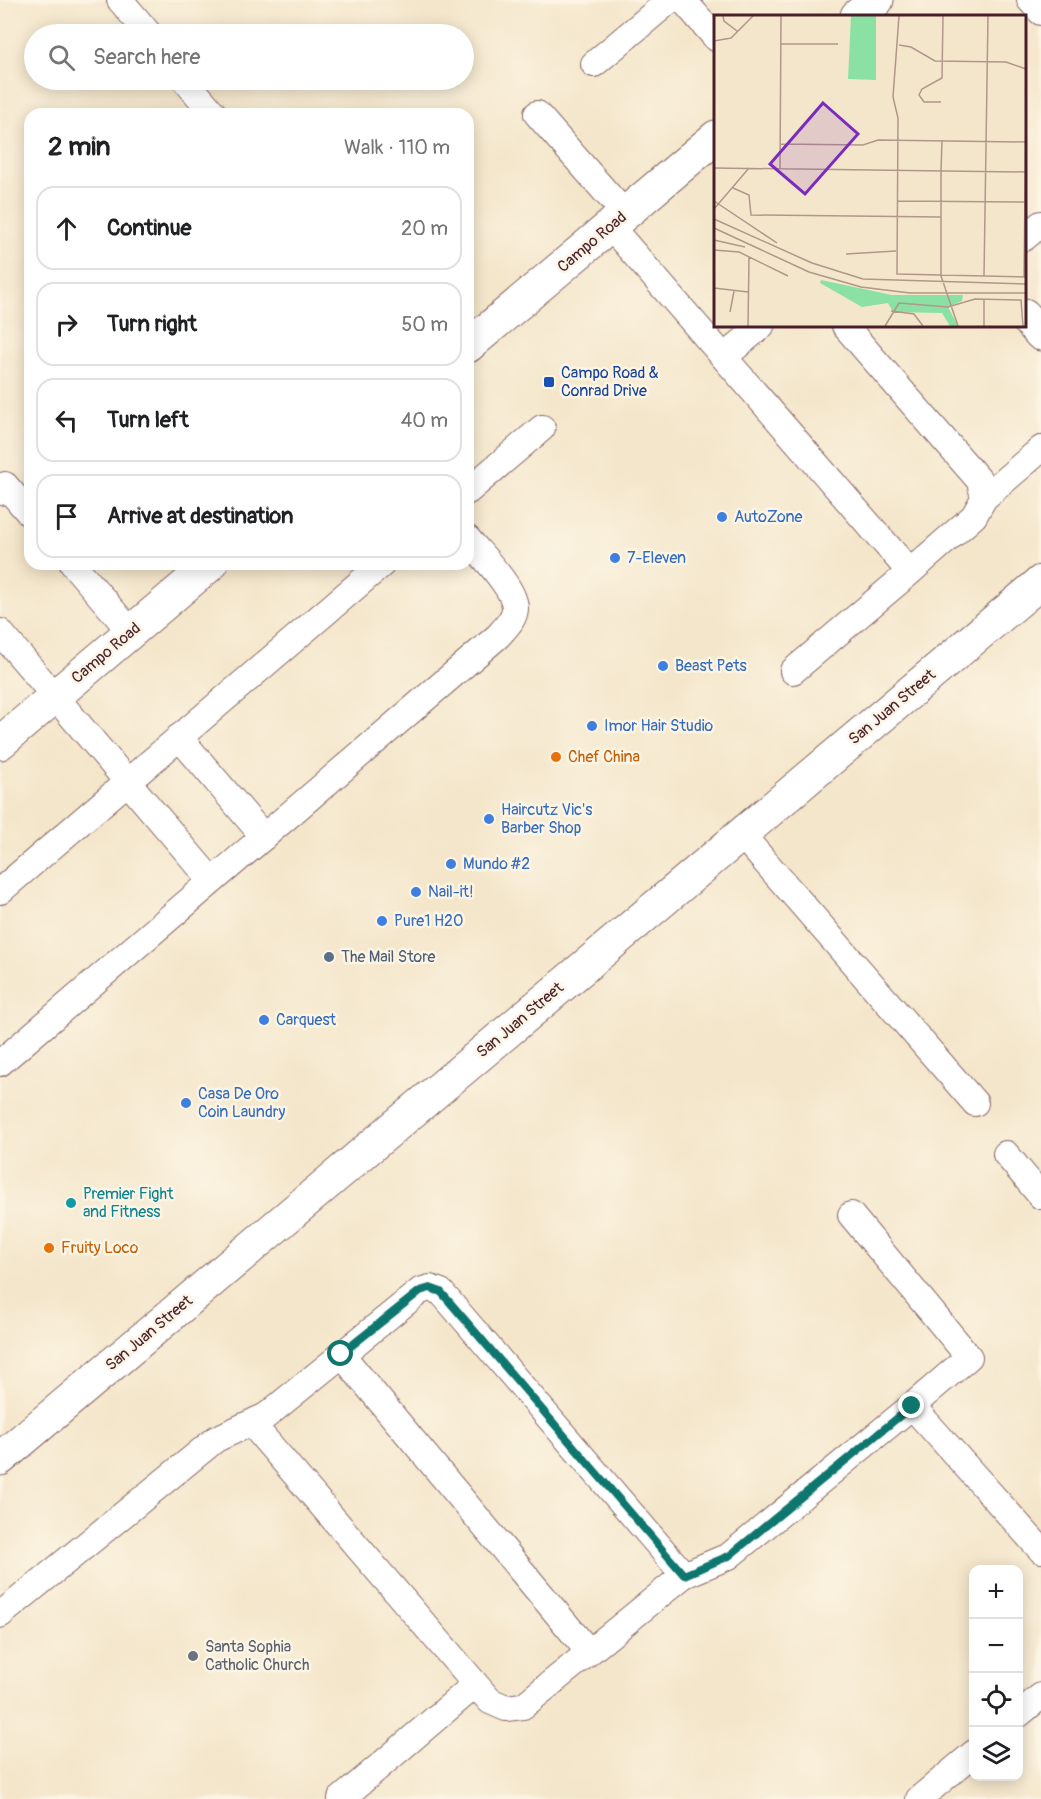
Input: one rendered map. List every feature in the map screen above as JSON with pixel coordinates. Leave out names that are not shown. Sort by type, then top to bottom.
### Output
[{"type":"street","points":[[858,15],[877,0]]},
{"type":"street","name":"Campo Road","points":[[474,341],[714,139]]},
{"type":"street","points":[[1026,317],[1041,334]]},
{"type":"street","name":"Campo Road","points":[[0,743],[204,570]]},
{"type":"street","name":"San Juan Street","points":[[0,1459],[1041,582]]},
{"type":"lane","points":[[120,0],[140,24]]},
{"type":"lane","points":[[594,64],[670,0]]},
{"type":"lane","points":[[683,0],[714,36]]},
{"type":"lane","points":[[1030,0],[1041,12]]},
{"type":"lane","points":[[194,90],[209,108]]},
{"type":"lane","points":[[537,114],[724,357],[909,572]]},
{"type":"lane","points":[[1026,236],[1041,224]]},
{"type":"lane","points":[[724,357],[760,327]]},
{"type":"lane","points":[[846,327],[980,482],[984,498]]},
{"type":"lane","points":[[474,486],[543,428]]},
{"type":"lane","points":[[793,671],[974,516],[984,498],[1041,449]]},
{"type":"lane","points":[[0,492],[4,485],[24,507]]},
{"type":"lane","points":[[0,1063],[498,636],[512,620],[515,607],[510,591],[474,546]]},
{"type":"lane","points":[[78,570],[131,632]]},
{"type":"lane","points":[[0,891],[375,570]]},
{"type":"lane","points":[[0,632],[212,881]]},
{"type":"lane","points":[[179,737],[264,837]]},
{"type":"lane","points":[[741,834],[975,1103]]},
{"type":"lane","points":[[1006,1154],[1041,1196]]},
{"type":"lane","points":[[252,1424],[490,1701],[506,1708],[523,1706],[684,1575],[729,1556],[969,1357],[851,1215]]},
{"type":"lane","points":[[0,1615],[216,1439],[266,1416],[420,1291],[430,1288],[441,1292],[684,1575]]},
{"type":"lane","points":[[341,1354],[589,1652]]},
{"type":"lane","points":[[912,1406],[1041,1550]]},
{"type":"lane","points":[[341,1799],[476,1685]]},
{"type":"lane","points":[[1023,1711],[1041,1696]]},
{"type":"lane","points":[[919,1799],[969,1757]]},
{"type":"place","name":"Campo Road & Conrad Drive","points":[[549,382]]},
{"type":"place","name":"AutoZone","points":[[722,517]]},
{"type":"place","name":"7-Eleven","points":[[615,558]]},
{"type":"place","name":"Beast Pets","points":[[663,666]]},
{"type":"place","name":"Imor Hair Studio","points":[[592,726]]},
{"type":"place","name":"Chef China","points":[[556,757]]},
{"type":"place","name":"Haircutz Vic's Barber Shop","points":[[489,819]]},
{"type":"place","name":"Mundo #2","points":[[451,864]]},
{"type":"place","name":"Nail-it!","points":[[416,892]]},
{"type":"place","name":"Pure1 H2O","points":[[382,921]]},
{"type":"place","name":"The Mail Store","points":[[329,957]]},
{"type":"place","name":"Carquest","points":[[264,1020]]},
{"type":"place","name":"Casa De Oro Coin Laundry","points":[[186,1103]]},
{"type":"place","name":"Premier Fight and Fitness","points":[[71,1203]]},
{"type":"place","name":"Fruity Loco","points":[[49,1248]]},
{"type":"place","name":"Santa Sophia Catholic Church","points":[[193,1656]]},
{"type":"route","points":[[341,1354],[420,1291],[430,1288],[441,1292],[684,1575],[729,1556],[912,1406]]}]
